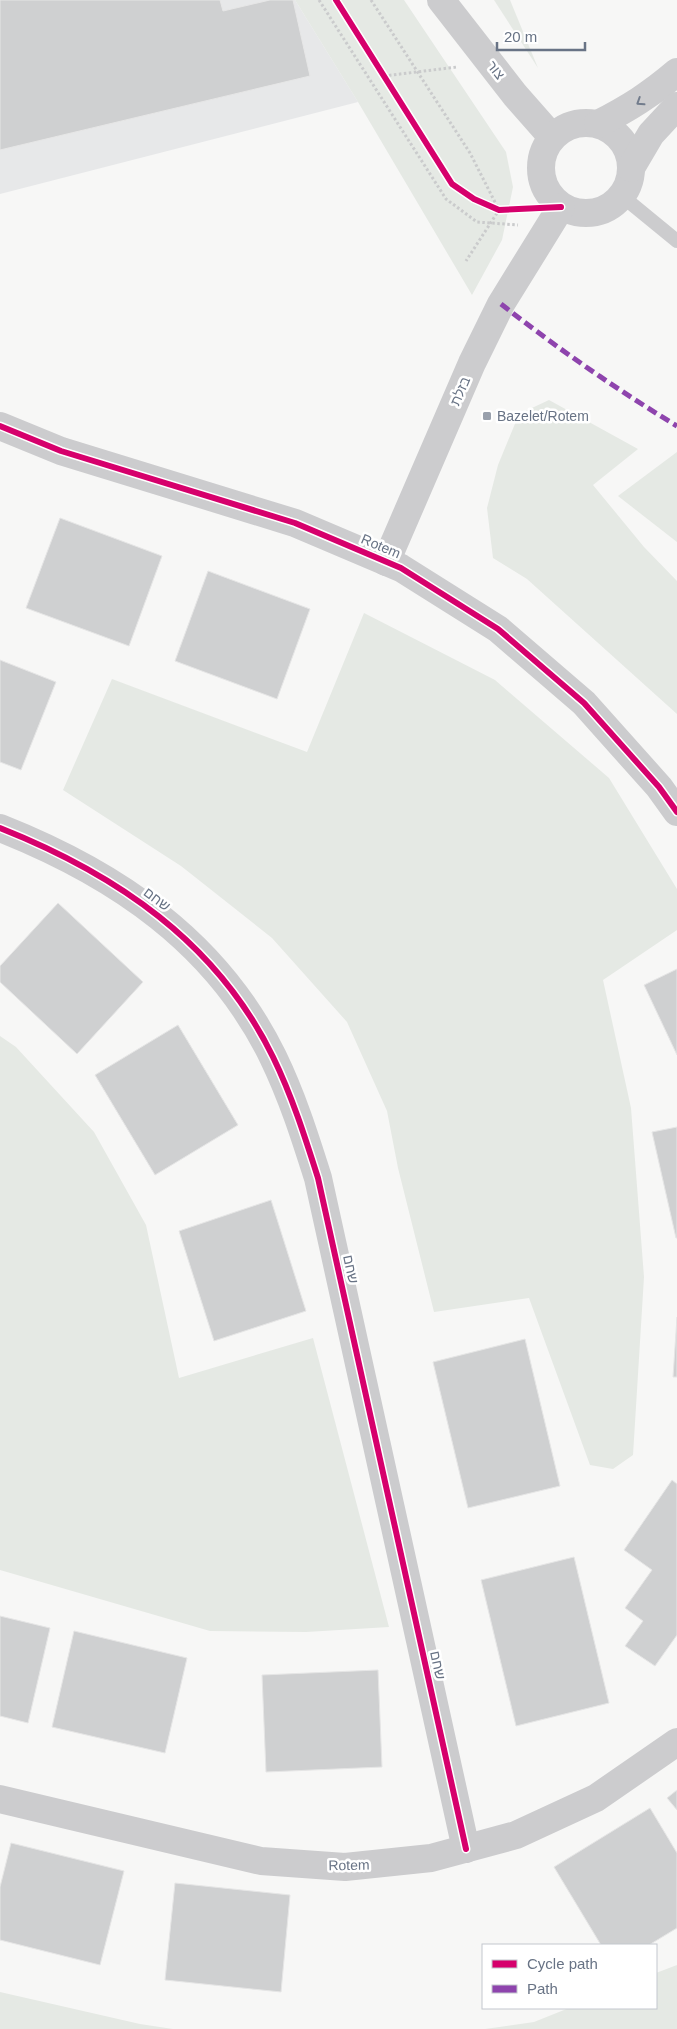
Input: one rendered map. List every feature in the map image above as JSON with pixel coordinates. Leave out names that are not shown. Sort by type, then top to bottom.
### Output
[{"type":"street","name":"צור","points":[[442,0],[515,95],[552,138]]},
{"type":"street","points":[[598,124],[635,105],[677,72]]},
{"type":"street","points":[[631,168],[651,134],[677,106]]},
{"type":"street","points":[[585,122],[598,124],[611,130],[622,140],[629,153],[631,168],[629,183],[622,196],[612,205],[600,211],[587,214],[574,212],[555,217],[551,198],[541,174],[541,161],[545,148],[552,138],[573,124],[585,122]]},
{"type":"street","name":"בזלת","points":[[386,562],[472,363],[501,304],[555,217]]},
{"type":"street","name":"Rotem","points":[[0,426],[61,451],[295,523],[401,568],[498,629],[584,703],[659,786],[677,812]]},
{"type":"street","name":"שחם","points":[[0,828],[84,866],[130,894],[172,927],[210,964],[238,1000],[272,1056],[297,1114],[318,1178],[466,1849]]},
{"type":"street","name":"Rotem","points":[[0,1799],[261,1861],[345,1867],[431,1858],[516,1835],[596,1798],[677,1742]]},
{"type":"lane","points":[[622,196],[677,241]]},
{"type":"path","points":[[319,0],[446,199],[477,222],[555,217]]},
{"type":"path","points":[[371,0],[470,153],[499,210]]},
{"type":"path","points":[[384,76],[490,63]]},
{"type":"path","points":[[378,68],[389,84]]},
{"type":"path","points":[[491,206],[499,210],[508,209]]},
{"type":"path","points":[[466,262],[489,222],[499,210]]},
{"type":"shaded area","points":[[0,0],[295,0],[358,102],[0,194]]},
{"type":"shaded area","points":[[295,0],[404,0],[506,152],[513,187],[502,240],[472,295],[358,102]]},
{"type":"shaded area","points":[[494,0],[510,0],[538,68]]},
{"type":"shaded area","points":[[549,400],[638,449],[593,485],[644,547],[677,581],[677,714],[527,579],[493,558],[487,508],[498,465],[519,414]]},
{"type":"shaded area","points":[[677,452],[677,542],[618,496]]},
{"type":"shaded area","points":[[364,613],[495,680],[609,778],[677,889],[677,930],[603,980],[631,1108],[644,1277],[633,1455],[613,1469],[590,1465],[529,1298],[434,1312],[398,1168],[387,1111],[347,1022],[272,938],[181,866],[63,790],[112,679],[307,752]]},
{"type":"shaded area","points":[[0,1036],[16,1047],[94,1132],[146,1225],[179,1378],[313,1338],[389,1627],[306,1632],[210,1631],[0,1570]]},
{"type":"shaded area","points":[[677,1965],[677,2029],[485,2029],[534,2022],[566,2009],[657,2009],[657,1973]]},
{"type":"shaded area","points":[[0,1992],[140,2024],[173,2029],[0,2029]]},
{"type":"building","points":[[0,0],[220,0],[223,11],[270,0],[293,0],[310,76],[0,150]]},
{"type":"building","points":[[60,518],[162,556],[129,646],[26,608]]},
{"type":"building","points":[[208,571],[310,609],[277,699],[175,661]]},
{"type":"building","points":[[0,660],[56,682],[21,770],[0,762]]},
{"type":"building","points":[[58,903],[143,982],[77,1054],[0,982],[0,966]]},
{"type":"building","points":[[677,969],[677,1055],[644,985]]},
{"type":"building","points":[[178,1025],[238,1125],[155,1175],[95,1075]]},
{"type":"building","points":[[677,1127],[677,1238],[676,1238],[652,1132]]},
{"type":"building","points":[[271,1200],[306,1311],[214,1341],[179,1231]]},
{"type":"building","points":[[677,1317],[677,1377],[673,1377]]},
{"type":"building","points":[[525,1339],[560,1486],[468,1508],[433,1362]]},
{"type":"building","points":[[672,1480],[677,1484],[677,1635],[655,1666],[625,1646],[643,1621],[625,1608],[652,1570],[624,1550]]},
{"type":"building","points":[[574,1557],[609,1703],[516,1726],[481,1580]]},
{"type":"building","points":[[0,1616],[50,1628],[28,1723],[0,1716]]},
{"type":"building","points":[[74,1631],[187,1658],[165,1753],[52,1727]]},
{"type":"building","points":[[378,1670],[382,1767],[266,1772],[262,1675]]},
{"type":"building","points":[[677,1790],[677,1810],[667,1798]]},
{"type":"building","points":[[650,1808],[677,1853],[677,1928],[651,1944],[600,1944],[554,1867]]},
{"type":"building","points":[[11,1843],[124,1871],[100,1965],[0,1940],[0,1887]]},
{"type":"building","points":[[175,1883],[290,1895],[281,1992],[165,1980]]},
{"type":"marked path","points":[[501,304],[587,368],[677,426]]},
{"type":"cycle path","points":[[336,0],[452,184],[474,199],[499,210],[561,207]]},
{"type":"cycle path","points":[[0,426],[61,451],[295,523],[401,568],[498,629],[584,703],[659,787],[677,812]]},
{"type":"cycle path","points":[[0,828],[43,846],[123,890],[193,946],[223,979],[250,1016],[280,1072],[298,1117],[318,1178],[466,1849]]},
{"type":"place","name":"Bazelet/Rotem","points":[[487,416]]}]
